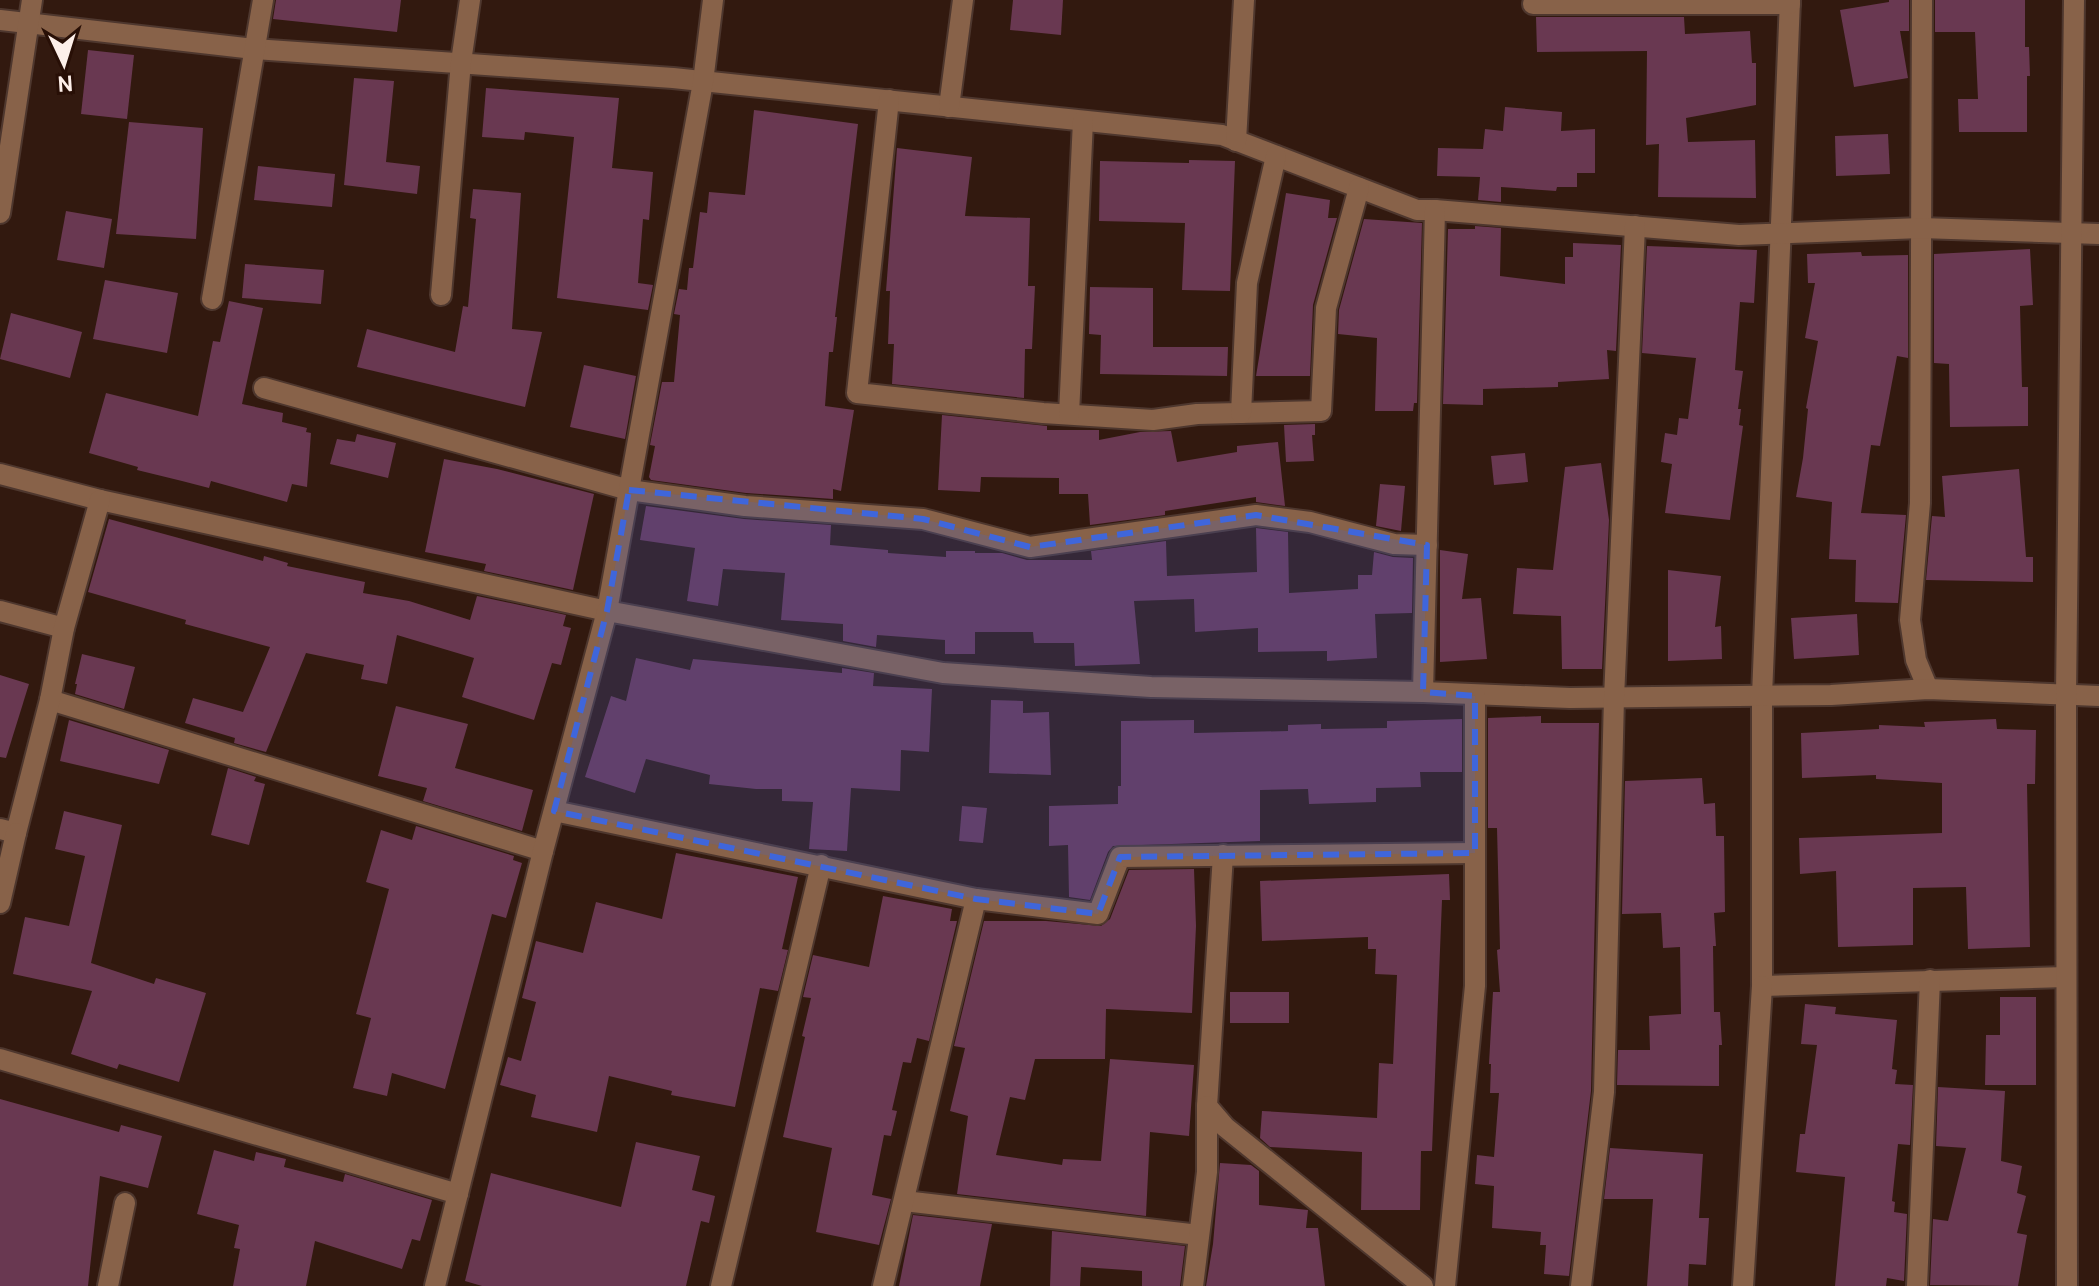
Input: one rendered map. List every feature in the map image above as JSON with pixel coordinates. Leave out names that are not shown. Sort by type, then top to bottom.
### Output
[{"type":"street","points":[[0,213],[32,0]]},
{"type":"street","points":[[212,299],[263,0]]},
{"type":"street","points":[[441,295],[461,62],[470,0]]},
{"type":"street","points":[[435,1286],[543,851],[607,611],[703,82],[713,0]]},
{"type":"street","points":[[949,107],[963,0]]},
{"type":"street","points":[[1236,141],[1244,0]]},
{"type":"street","points":[[1922,0],[1920,503],[1910,620],[1916,660],[1928,689]]},
{"type":"street","points":[[2067,1286],[2066,696],[2074,0]]},
{"type":"street","points":[[1533,4],[1790,2],[1762,696],[1762,986],[1743,1286]]},
{"type":"street","points":[[0,20],[254,49],[703,82],[1222,135],[1417,210],[1739,235],[1921,228],[2099,234]]},
{"type":"street","points":[[889,100],[857,393],[1153,420],[1197,414],[1321,411],[1326,308],[1359,188]]},
{"type":"street","points":[[1069,414],[1083,121]]},
{"type":"street","points":[[1241,413],[1247,283],[1276,156]]},
{"type":"street","points":[[1423,692],[1435,210]]},
{"type":"street","points":[[1581,1286],[1604,1092],[1614,698],[1635,226]]},
{"type":"street","points":[[264,388],[629,490],[745,506],[923,519],[1030,547],[1256,515],[1310,522],[1394,544],[1427,545]]},
{"type":"street","points":[[0,474],[100,500],[607,611],[943,673],[1151,687],[1423,692],[1475,696],[1831,695],[1928,689],[2099,696]]},
{"type":"street","points":[[0,903],[8,831],[50,700],[64,628],[100,500]]},
{"type":"street","points":[[0,611],[64,628]]},
{"type":"street","points":[[1445,1286],[1475,986],[1475,696]]},
{"type":"street","points":[[50,700],[543,851]]},
{"type":"street","points":[[554,811],[976,899],[1098,914],[1120,857],[1475,853]]},
{"type":"street","points":[[1193,1286],[1207,1172],[1207,1106],[1223,855]]},
{"type":"street","points":[[721,1286],[821,865]]},
{"type":"street","points":[[883,1286],[976,899]]},
{"type":"street","points":[[1762,986],[2066,977]]},
{"type":"street","points":[[1917,1286],[1930,980]]},
{"type":"street","points":[[0,1059],[458,1194]]},
{"type":"street","points":[[1207,1106],[1225,1127],[1423,1286]]},
{"type":"street","points":[[904,1201],[1199,1235]]},
{"type":"street","points":[[108,1286],[125,1203]]},
{"type":"highlighted area","points":[[629,490],[923,519],[1030,547],[1256,515],[1427,545],[1423,692],[1475,696],[1475,853],[1120,857],[1098,914],[976,899],[554,811],[607,611]]},
{"type":"building","points":[[276,0],[401,0],[397,32],[273,19]]},
{"type":"building","points":[[1013,0],[1063,0],[1061,35],[1010,30]]},
{"type":"building","points":[[1889,0],[1909,0],[1909,31],[1900,31],[1908,78],[1854,87],[1840,10]]},
{"type":"building","points":[[1935,0],[2025,0],[2025,47],[2029,47],[2030,76],[2027,76],[2027,132],[1959,132],[1958,99],[1978,99],[1975,32],[1935,32]]},
{"type":"building","points":[[1536,17],[1684,17],[1685,34],[1750,31],[1752,63],[1756,63],[1756,105],[1686,118],[1688,142],[1755,140],[1756,198],[1658,197],[1659,144],[1646,145],[1647,51],[1537,52]]},
{"type":"building","points":[[88,50],[134,55],[127,119],[81,114]]},
{"type":"building","points":[[354,78],[394,81],[386,162],[420,166],[417,194],[344,185]]},
{"type":"building","points":[[486,88],[619,98],[612,168],[653,172],[649,220],[643,219],[638,283],[653,285],[648,310],[557,298],[574,137],[525,132],[524,140],[482,137]]},
{"type":"building","points":[[1505,107],[1562,112],[1561,131],[1595,129],[1595,173],[1577,173],[1577,187],[1557,187],[1556,191],[1501,187],[1501,202],[1478,200],[1480,177],[1437,176],[1438,148],[1483,149],[1485,129],[1503,131]]},
{"type":"building","points":[[754,110],[858,124],[825,406],[854,410],[841,491],[833,489],[833,499],[746,493],[651,480],[649,477],[655,446],[650,445],[662,382],[674,382],[680,315],[674,314],[679,289],[687,290],[689,268],[693,268],[700,212],[707,213],[709,192],[745,195]]},
{"type":"building","points":[[129,122],[203,128],[196,239],[116,234]]},
{"type":"building","points":[[1888,134],[1890,174],[1836,176],[1835,136]]},
{"type":"building","points":[[897,148],[972,157],[965,216],[1030,218],[1028,286],[1035,286],[1032,349],[1025,349],[1024,398],[892,384],[894,344],[888,344],[890,291],[886,291]]},
{"type":"building","points":[[1189,160],[1235,161],[1230,291],[1182,290],[1185,223],[1099,221],[1100,161],[1189,163]]},
{"type":"building","points":[[258,166],[335,174],[332,207],[254,200]]},
{"type":"building","points":[[473,189],[521,193],[512,329],[542,332],[525,407],[357,367],[367,329],[455,352],[463,306],[468,307],[476,219],[470,218]]},
{"type":"building","points":[[1286,193],[1330,200],[1328,218],[1337,218],[1313,305],[1310,376],[1256,376]]},
{"type":"building","points":[[66,211],[112,219],[104,268],[57,260]]},
{"type":"building","points":[[1364,219],[1422,223],[1417,403],[1414,403],[1413,411],[1375,411],[1377,338],[1338,334],[1339,310]]},
{"type":"building","points":[[1475,226],[1501,228],[1500,276],[1565,284],[1565,257],[1573,257],[1573,243],[1621,245],[1616,351],[1607,350],[1609,379],[1558,382],[1558,387],[1483,389],[1483,405],[1443,404],[1448,229],[1475,229]]},
{"type":"building","points":[[1647,246],[1757,250],[1754,303],[1740,302],[1735,370],[1743,371],[1738,409],[1741,409],[1739,425],[1743,426],[1730,520],[1665,513],[1672,464],[1661,462],[1665,433],[1677,435],[1679,418],[1688,419],[1696,358],[1642,353]]},
{"type":"building","points":[[2030,249],[2033,305],[2020,306],[2022,387],[2028,387],[2028,426],[1950,427],[1949,364],[1934,363],[1934,254]]},
{"type":"building","points":[[1861,252],[1862,256],[1908,255],[1908,358],[1897,356],[1880,446],[1871,445],[1861,513],[1906,515],[1898,603],[1855,602],[1856,560],[1829,559],[1832,502],[1796,497],[1803,458],[1806,408],[1818,341],[1805,338],[1815,283],[1808,283],[1807,254]]},
{"type":"building","points":[[245,264],[324,270],[321,304],[242,298]]},
{"type":"building","points":[[105,280],[178,293],[167,353],[93,339]]},
{"type":"building","points":[[1090,287],[1153,288],[1153,347],[1228,347],[1227,376],[1100,374],[1101,335],[1089,334]]},
{"type":"building","points":[[229,301],[263,308],[242,404],[283,413],[282,422],[307,428],[306,432],[311,433],[307,487],[292,484],[287,502],[211,481],[209,488],[137,470],[138,467],[89,453],[106,393],[198,416],[213,341],[220,342]]},
{"type":"building","points":[[11,313],[82,332],[70,378],[0,359]]},
{"type":"building","points":[[584,365],[636,376],[625,439],[570,427]]},
{"type":"building","points":[[942,415],[1047,426],[1047,430],[1099,430],[1099,440],[1140,432],[1171,431],[1177,462],[1237,452],[1237,446],[1278,442],[1285,506],[1256,502],[1256,497],[1165,511],[1165,515],[1090,525],[1088,494],[1059,494],[1059,478],[981,477],[980,492],[938,490]]},
{"type":"building","points":[[1315,424],[1315,435],[1312,435],[1314,461],[1286,462],[1284,425]]},
{"type":"building","points":[[357,434],[396,443],[388,478],[330,464],[337,439],[355,442]]},
{"type":"building","points":[[1525,453],[1528,482],[1494,485],[1491,456]]},
{"type":"building","points":[[444,459],[594,494],[573,590],[484,571],[486,564],[425,552]]},
{"type":"building","points":[[1601,463],[1609,520],[1602,669],[1562,669],[1561,616],[1513,614],[1517,568],[1553,570],[1565,467]]},
{"type":"building","points":[[2019,469],[2026,557],[2033,557],[2033,582],[1926,580],[1932,516],[1945,517],[1942,476]]},
{"type":"building","points":[[1380,484],[1405,486],[1401,531],[1376,526]]},
{"type":"building","points":[[646,506],[744,519],[831,525],[830,545],[946,557],[946,551],[975,551],[1002,553],[1027,560],[1092,560],[1091,551],[1166,541],[1167,576],[1257,572],[1256,528],[1288,532],[1289,593],[1358,589],[1358,575],[1372,575],[1374,552],[1413,558],[1412,613],[1375,614],[1377,658],[1327,661],[1327,651],[1258,652],[1258,628],[1195,632],[1194,599],[1134,601],[1140,664],[1075,666],[1074,643],[1034,643],[1033,632],[975,632],[975,654],[945,654],[945,640],[877,635],[876,647],[843,641],[843,624],[781,620],[785,573],[723,569],[718,606],[687,601],[695,548],[640,540]]},
{"type":"building","points":[[109,519],[263,561],[264,556],[288,563],[287,566],[365,582],[363,593],[409,601],[470,620],[477,596],[566,615],[563,626],[571,628],[561,665],[552,663],[534,720],[462,697],[474,658],[397,635],[387,684],[361,679],[364,665],[306,653],[266,752],[234,743],[235,738],[185,723],[193,698],[243,712],[270,647],[185,624],[186,620],[88,592]]},
{"type":"building","points":[[1440,550],[1468,554],[1462,599],[1481,598],[1487,659],[1440,662]]},
{"type":"building","points":[[1668,570],[1721,576],[1715,627],[1721,626],[1722,659],[1668,661]]},
{"type":"building","points":[[1857,614],[1859,655],[1794,659],[1791,618]]},
{"type":"building","points":[[82,654],[135,667],[124,709],[75,694]]},
{"type":"building","points":[[636,658],[690,670],[693,659],[842,673],[842,668],[874,673],[873,686],[932,689],[929,752],[901,750],[900,791],[851,788],[847,851],[809,849],[813,802],[782,801],[782,789],[709,784],[710,775],[646,759],[635,793],[585,777],[611,696],[626,701]]},
{"type":"building","points":[[0,675],[29,684],[6,758],[0,757]]},
{"type":"building","points":[[991,700],[1023,701],[1023,713],[1049,712],[1051,775],[989,773]]},
{"type":"building","points":[[396,706],[468,724],[455,768],[533,790],[522,831],[423,801],[427,788],[378,776]]},
{"type":"building","points":[[1541,716],[1541,723],[1599,723],[1591,1091],[1569,1276],[1544,1274],[1546,1245],[1540,1245],[1541,1232],[1492,1228],[1494,1186],[1475,1184],[1477,1155],[1494,1157],[1499,1093],[1490,1093],[1489,1064],[1493,992],[1500,992],[1497,950],[1500,949],[1497,828],[1488,828],[1488,718]]},
{"type":"building","points":[[1462,719],[1462,772],[1420,772],[1421,787],[1376,788],[1376,802],[1309,804],[1308,789],[1260,790],[1260,841],[1113,846],[1090,900],[1069,897],[1068,845],[1049,846],[1049,806],[1118,804],[1121,721],[1194,720],[1194,733],[1288,731],[1288,725],[1321,724],[1321,729],[1387,728],[1387,721]]},
{"type":"building","points":[[1996,719],[1997,729],[2036,730],[2035,784],[2027,784],[2030,947],[1968,949],[1966,887],[1913,888],[1913,945],[1838,947],[1836,871],[1800,874],[1799,838],[1942,833],[1942,783],[1876,779],[1876,775],[1802,778],[1801,733],[1879,729],[1879,725],[1925,727],[1924,722]]},
{"type":"building","points":[[69,720],[169,750],[159,784],[60,761]]},
{"type":"building","points":[[228,768],[256,777],[254,781],[265,784],[249,845],[211,835]]},
{"type":"building","points":[[1702,778],[1704,804],[1715,803],[1716,836],[1724,836],[1725,912],[1714,913],[1716,946],[1713,946],[1714,1012],[1720,1012],[1722,1045],[1719,1045],[1719,1086],[1617,1085],[1618,1050],[1650,1050],[1649,1016],[1681,1014],[1680,947],[1663,948],[1661,913],[1622,914],[1625,781]]},
{"type":"building","points":[[962,806],[987,808],[983,843],[959,841]]},
{"type":"building","points":[[64,811],[122,825],[91,963],[154,984],[156,978],[206,993],[179,1082],[119,1064],[117,1069],[71,1054],[92,991],[13,974],[25,917],[69,926],[85,856],[55,849]]},
{"type":"building","points":[[416,826],[514,856],[513,860],[522,863],[506,918],[492,914],[445,1089],[392,1073],[387,1096],[353,1088],[371,1018],[356,1014],[389,889],[366,882],[381,830],[412,840]]},
{"type":"building","points":[[676,853],[798,877],[782,949],[788,950],[778,991],[760,988],[735,1107],[671,1095],[672,1091],[609,1076],[597,1132],[531,1117],[536,1095],[500,1085],[508,1057],[521,1061],[536,1002],[522,998],[536,941],[583,953],[596,902],[662,919]]},
{"type":"building","points":[[1194,869],[1196,926],[1192,1013],[1106,1009],[1105,1059],[1035,1059],[1025,1100],[1010,1097],[996,1155],[1062,1165],[1063,1159],[1101,1161],[1110,1059],[1194,1065],[1189,1136],[1150,1132],[1146,1216],[957,1194],[968,1116],[950,1111],[965,1048],[954,1046],[984,921],[1046,921],[1101,926],[1110,919],[1129,870]]},
{"type":"building","points":[[1449,874],[1450,900],[1442,900],[1432,1151],[1421,1151],[1420,1210],[1361,1210],[1362,1152],[1270,1147],[1260,1138],[1262,1111],[1377,1118],[1379,1063],[1393,1064],[1397,975],[1375,974],[1376,949],[1368,949],[1368,937],[1262,941],[1260,881]]},
{"type":"building","points":[[883,896],[952,909],[950,921],[957,921],[929,1041],[917,1038],[911,1063],[903,1062],[892,1110],[897,1111],[891,1136],[884,1135],[872,1195],[891,1199],[879,1245],[816,1232],[832,1148],[783,1137],[805,1037],[802,1036],[811,998],[803,997],[813,955],[869,967]]},
{"type":"building","points":[[1230,992],[1289,992],[1289,1023],[1230,1023]]},
{"type":"building","points":[[2000,997],[2036,997],[2036,1085],[1985,1085],[1986,1035],[2000,1035]]},
{"type":"building","points":[[1805,1004],[1836,1007],[1835,1014],[1897,1020],[1892,1069],[1897,1070],[1895,1084],[1913,1085],[1910,1145],[1898,1144],[1892,1201],[1895,1202],[1894,1212],[1907,1214],[1904,1281],[1887,1278],[1886,1286],[1835,1286],[1845,1177],[1796,1172],[1800,1134],[1805,1134],[1817,1045],[1801,1044]]},
{"type":"building","points":[[1938,1087],[2005,1091],[2001,1161],[2022,1166],[2017,1193],[2026,1196],[2017,1233],[2027,1235],[2018,1286],[1930,1285],[1933,1219],[1948,1221],[1966,1148],[1936,1146]]},
{"type":"building","points":[[0,1099],[119,1132],[121,1125],[162,1136],[148,1188],[100,1176],[88,1286],[0,1286]]},
{"type":"building","points":[[636,1142],[700,1156],[692,1190],[715,1196],[709,1223],[701,1221],[686,1286],[482,1286],[465,1281],[491,1173],[621,1207]]},
{"type":"building","points":[[1610,1148],[1703,1154],[1699,1218],[1709,1218],[1706,1265],[1689,1264],[1688,1286],[1647,1286],[1653,1199],[1604,1199]]},
{"type":"building","points":[[214,1150],[254,1161],[256,1152],[286,1159],[284,1167],[343,1182],[345,1174],[432,1200],[420,1241],[412,1239],[402,1269],[315,1241],[306,1286],[233,1286],[240,1249],[234,1248],[239,1225],[197,1214]]},
{"type":"building","points":[[1220,1163],[1251,1165],[1259,1171],[1259,1205],[1308,1210],[1306,1228],[1318,1228],[1325,1286],[1206,1286]]},
{"type":"building","points":[[913,1215],[992,1224],[980,1286],[899,1286]]},
{"type":"building","points":[[1052,1231],[1185,1246],[1180,1286],[1142,1286],[1142,1271],[1081,1267],[1080,1286],[1050,1286]]}]
